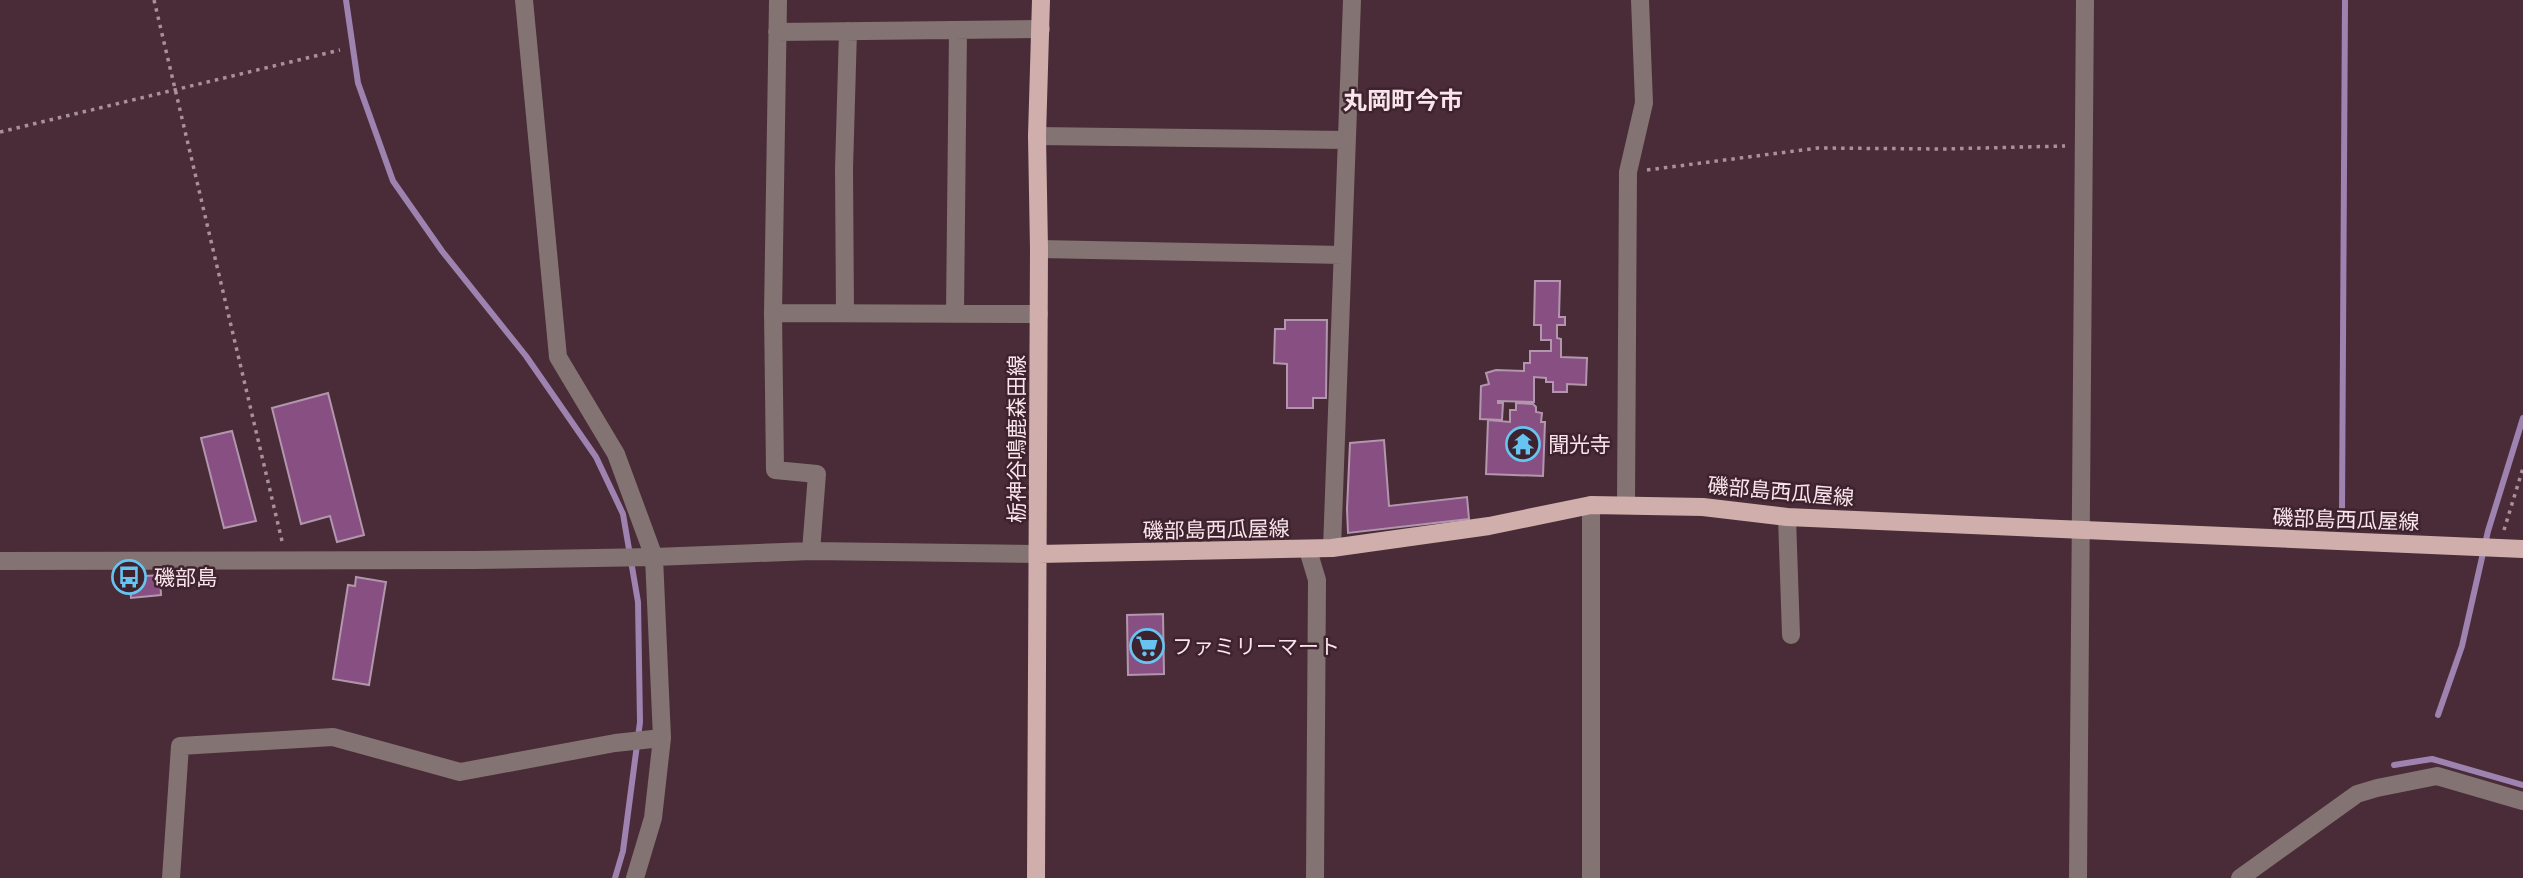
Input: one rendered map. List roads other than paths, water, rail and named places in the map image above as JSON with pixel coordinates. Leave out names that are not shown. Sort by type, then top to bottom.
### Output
[{"type":"main road","name":"栃神谷鳴鹿森田線","points":[[1036,878],[1040,249],[1037,136],[1041,0]]},
{"type":"main road","name":"磯部島西瓜屋線","points":[[1038,555],[1332,548],[1489,526],[1591,505],[1626,504],[1703,507],[1787,517],[2523,549]]},
{"type":"street","points":[[524,0],[558,357],[616,454],[649,557],[662,738],[653,818],[635,878]]},
{"type":"street","points":[[778,0],[773,313],[775,470],[817,474],[811,551]]},
{"type":"street","points":[[1332,548],[1352,0]]},
{"type":"street","points":[[1626,504],[1628,173],[1644,103],[1640,0]]},
{"type":"street","points":[[2078,878],[2085,0]]},
{"type":"street","points":[[777,32],[1041,29]]},
{"type":"street","points":[[954,312],[958,30]]},
{"type":"street","points":[[845,313],[844,169],[848,31]]},
{"type":"street","points":[[1037,136],[1346,140]]},
{"type":"street","points":[[1040,249],[1342,255]]},
{"type":"street","points":[[773,313],[1038,314]]},
{"type":"street","points":[[1591,505],[1591,878]]},
{"type":"street","points":[[1787,517],[1791,635]]},
{"type":"street","points":[[1308,550],[1317,580],[1315,878]]},
{"type":"street","points":[[0,561],[617,558],[811,551],[1038,555]]},
{"type":"street","points":[[171,878],[180,746],[333,737],[460,772],[615,743],[662,738]]},
{"type":"street","points":[[2240,878],[2357,794],[2377,788],[2437,776],[2523,801]]},
{"type":"waterway","points":[[346,0],[358,83],[393,181],[442,251],[526,356],[596,457],[623,514],[638,602],[640,722],[623,851],[615,878]]},
{"type":"waterway","points":[[2342,513],[2345,0]]},
{"type":"waterway","points":[[2438,715],[2462,646],[2488,531],[2523,418]]},
{"type":"waterway","points":[[2394,765],[2432,759],[2523,785]]},
{"type":"place","name":"聞光寺","points":[[1523,444]]},
{"type":"place","name":"磯部島","points":[[129,577]]},
{"type":"place","name":"ファミリーマート","points":[[1147,646]]},
{"type":"district","name":"丸岡町今市","points":[[1403,100]]}]
